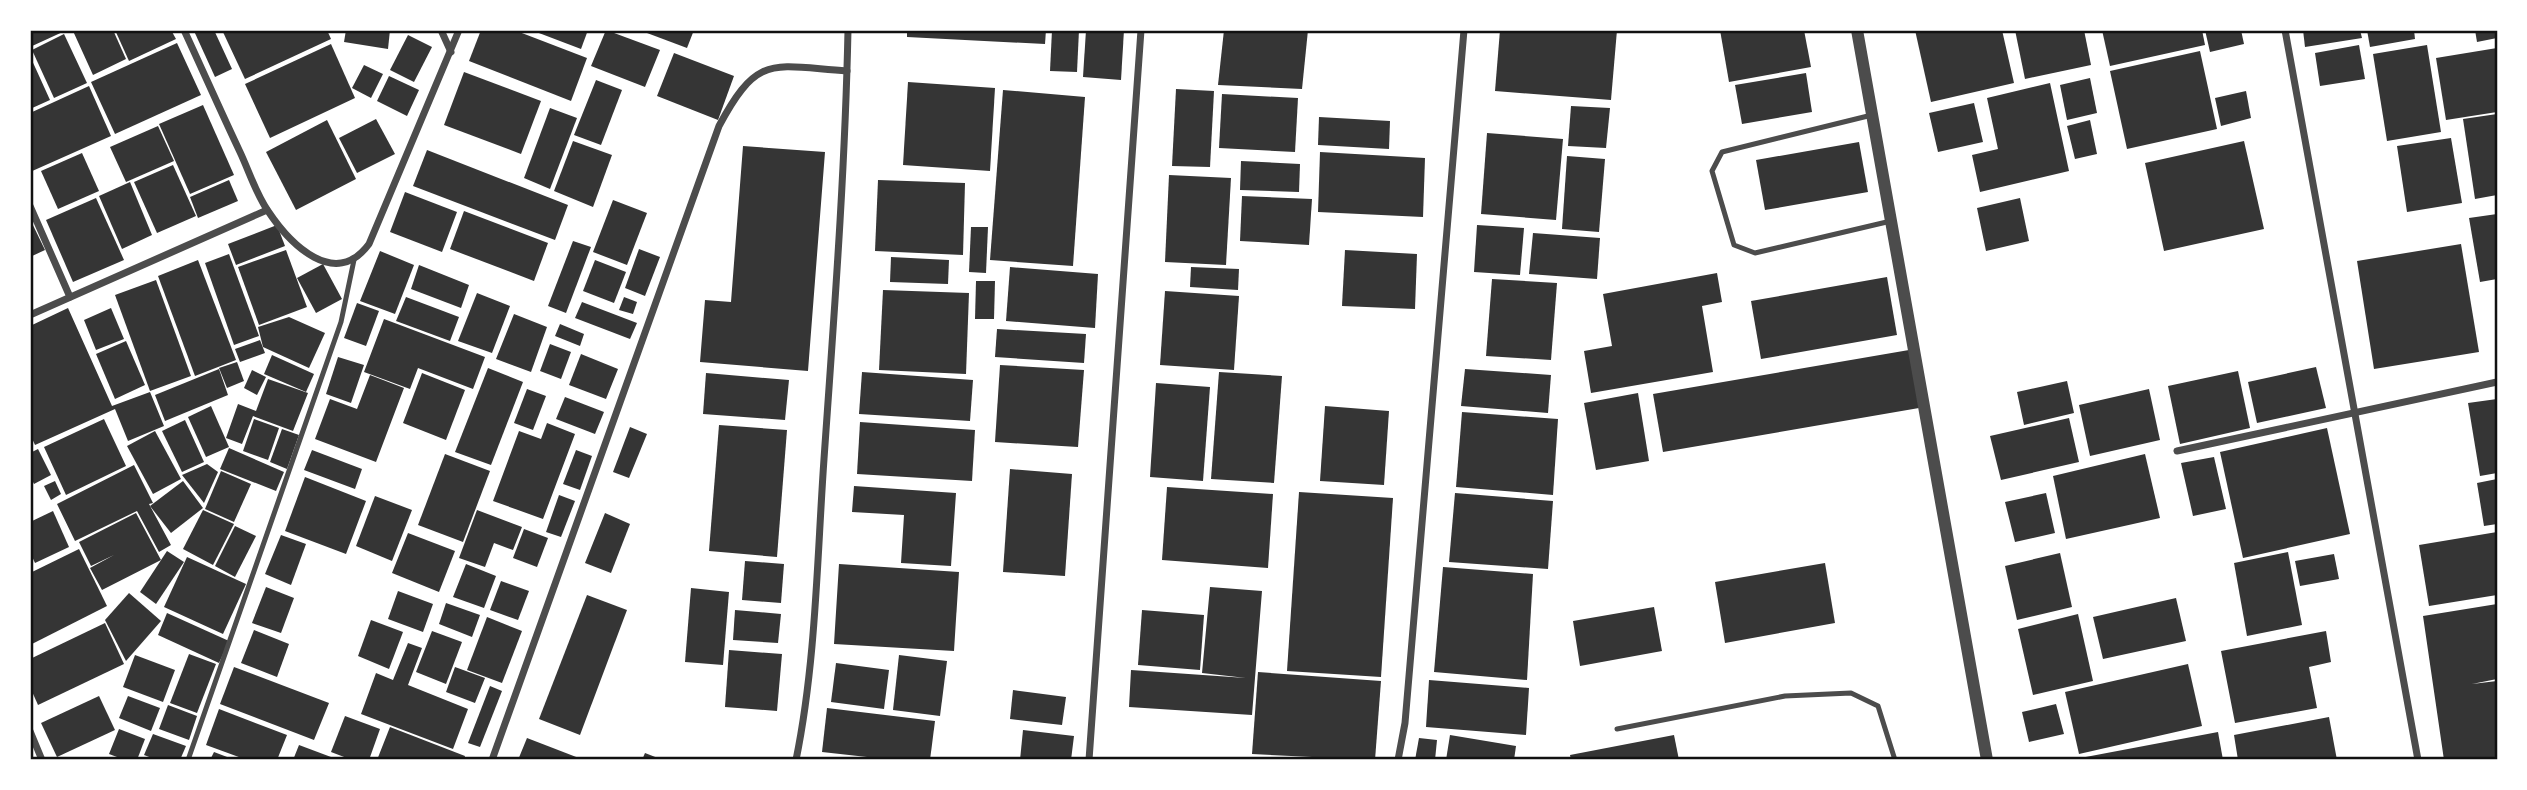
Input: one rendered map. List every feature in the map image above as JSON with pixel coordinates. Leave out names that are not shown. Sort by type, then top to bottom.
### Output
[{"type":"street","points":[[184,30],[267,210],[301,249],[320,261],[332,264],[354,260],[362,254],[378,228],[459,30]]},
{"type":"street","points":[[441,30],[451,52]]},
{"type":"street","points":[[796,760],[804,718],[812,640],[843,191],[848,30]]},
{"type":"street","points":[[1089,760],[1141,30]]},
{"type":"street","points":[[1398,760],[1405,723],[1464,30]]},
{"type":"street","points":[[1857,30],[1987,760]]},
{"type":"street","points":[[2285,30],[2352,410],[2418,760]]},
{"type":"street","points":[[492,760],[719,126],[748,79],[763,69],[783,67],[847,71]]},
{"type":"street","points":[[30,206],[70,297]]},
{"type":"street","points":[[30,316],[267,210]]},
{"type":"street","points":[[2177,451],[2352,410],[2497,382]]},
{"type":"street","points":[[30,731],[42,760]]},
{"type":"lane","points":[[1872,115],[1722,152],[1712,171],[1734,245],[1755,253],[1891,221]]},
{"type":"lane","points":[[188,760],[341,322],[354,260]]},
{"type":"lane","points":[[1617,729],[1785,696],[1851,693],[1878,706],[1895,760]]},
{"type":"building","points":[[30,30],[67,30],[30,47]]},
{"type":"building","points":[[113,30],[126,59],[93,75],[73,31]]},
{"type":"building","points":[[115,30],[171,30],[176,39],[129,61]]},
{"type":"building","points":[[214,30],[232,69],[215,77],[194,31]]},
{"type":"building","points":[[222,30],[327,30],[331,39],[245,79]]},
{"type":"building","points":[[346,30],[390,30],[388,49],[344,42]]},
{"type":"building","points":[[481,30],[514,30],[587,58],[571,101],[469,61]]},
{"type":"building","points":[[531,30],[588,30],[581,49]]},
{"type":"building","points":[[606,30],[660,50],[645,87],[591,66]]},
{"type":"building","points":[[639,30],[694,30],[687,48]]},
{"type":"building","points":[[907,30],[1046,30],[1045,44],[907,37]]},
{"type":"building","points":[[1052,30],[1079,30],[1077,72],[1050,71]]},
{"type":"building","points":[[1086,30],[1124,30],[1121,80],[1083,77]]},
{"type":"building","points":[[1224,30],[1308,30],[1302,89],[1218,85]]},
{"type":"building","points":[[1500,30],[1617,30],[1611,100],[1495,91]]},
{"type":"building","points":[[1720,30],[1804,30],[1811,67],[1729,82]]},
{"type":"building","points":[[1915,30],[2002,30],[2014,83],[1931,102]]},
{"type":"building","points":[[2015,30],[2084,30],[2091,65],[2025,79]]},
{"type":"building","points":[[2102,30],[2202,30],[2205,45],[2110,66]]},
{"type":"building","points":[[2205,30],[2241,30],[2244,44],[2210,52]]},
{"type":"building","points":[[2303,30],[2360,30],[2362,38],[2305,47]]},
{"type":"building","points":[[2367,30],[2414,30],[2415,39],[2370,47]]},
{"type":"building","points":[[2475,30],[2497,30],[2497,38],[2477,42]]},
{"type":"building","points":[[64,34],[87,83],[54,98],[32,50]]},
{"type":"building","points":[[408,35],[432,47],[414,82],[390,70]]},
{"type":"building","points":[[177,43],[201,95],[115,134],[91,82]]},
{"type":"building","points":[[331,44],[355,98],[270,138],[245,84]]},
{"type":"building","points":[[2359,45],[2365,79],[2320,86],[2315,53]]},
{"type":"building","points":[[2427,45],[2441,132],[2387,141],[2373,54]]},
{"type":"building","points":[[2497,48],[2497,112],[2446,120],[2436,58]]},
{"type":"building","points":[[2200,51],[2217,129],[2127,149],[2110,71]]},
{"type":"building","points":[[674,53],[734,76],[718,120],[657,96]]},
{"type":"building","points":[[30,56],[50,100],[30,109]]},
{"type":"building","points":[[364,65],[383,74],[371,98],[352,88]]},
{"type":"building","points":[[464,72],[541,101],[521,154],[444,125]]},
{"type":"building","points":[[1806,73],[1812,112],[1742,124],[1735,85]]},
{"type":"building","points":[[389,76],[419,90],[407,116],[377,101]]},
{"type":"building","points":[[2090,78],[2097,113],[2067,120],[2060,85]]},
{"type":"building","points":[[596,80],[622,90],[601,145],[574,135]]},
{"type":"building","points":[[908,82],[995,88],[990,171],[903,165]]},
{"type":"building","points":[[2050,83],[2069,171],[1980,192],[1972,155],[1998,149],[1987,98]]},
{"type":"building","points":[[89,86],[111,136],[30,172],[30,113]]},
{"type":"building","points":[[1176,89],[1214,91],[1210,167],[1172,166]]},
{"type":"building","points":[[1003,90],[1085,97],[1073,266],[990,260]]},
{"type":"building","points":[[2246,91],[2251,118],[2221,126],[2215,98]]},
{"type":"building","points":[[1222,94],[1298,98],[1295,152],[1219,148]]},
{"type":"building","points":[[1974,103],[1983,142],[1938,152],[1929,113]]},
{"type":"building","points":[[203,105],[234,175],[190,194],[159,124]]},
{"type":"building","points":[[1571,106],[1610,108],[1606,148],[1568,146]]},
{"type":"building","points":[[550,108],[577,118],[550,189],[524,178]]},
{"type":"building","points":[[2497,114],[2497,195],[2475,199],[2463,119]]},
{"type":"building","points":[[1319,117],[1390,121],[1389,149],[1318,145]]},
{"type":"building","points":[[376,119],[395,154],[357,173],[339,138]]},
{"type":"building","points":[[327,120],[356,179],[296,210],[266,152]]},
{"type":"building","points":[[2090,120],[2097,154],[2075,159],[2067,126]]},
{"type":"building","points":[[158,126],[174,161],[126,182],[110,147]]},
{"type":"building","points":[[1487,133],[1563,139],[1556,220],[1481,214]]},
{"type":"building","points":[[2451,138],[2462,203],[2407,212],[2397,146]]},
{"type":"building","points":[[573,141],[612,155],[593,207],[554,191]]},
{"type":"building","points":[[2244,141],[2264,229],[2164,251],[2145,163]]},
{"type":"building","points":[[1859,142],[1868,192],[1765,210],[1756,160]]},
{"type":"building","points":[[743,146],[825,152],[808,371],[700,362],[705,300],[731,302]]},
{"type":"building","points":[[427,150],[568,205],[555,240],[413,186]]},
{"type":"building","points":[[1320,152],[1425,158],[1423,217],[1318,212]]},
{"type":"building","points":[[82,153],[99,191],[58,209],[41,171]]},
{"type":"building","points":[[1567,156],[1605,159],[1599,232],[1562,229]]},
{"type":"building","points":[[1241,161],[1300,164],[1299,192],[1240,190]]},
{"type":"building","points":[[173,165],[196,216],[157,233],[134,182]]},
{"type":"building","points":[[1169,175],[1231,178],[1226,265],[1165,262]]},
{"type":"building","points":[[229,180],[238,201],[198,218],[190,197]]},
{"type":"building","points":[[878,180],[965,183],[963,255],[875,251]]},
{"type":"building","points":[[130,182],[152,235],[122,249],[99,196]]},
{"type":"building","points":[[405,192],[457,212],[442,252],[390,232]]},
{"type":"building","points":[[1242,196],[1312,199],[1309,245],[1240,241]]},
{"type":"building","points":[[96,198],[124,260],[73,282],[46,220]]},
{"type":"building","points":[[2020,198],[2029,241],[1986,251],[1977,208]]},
{"type":"building","points":[[613,200],[647,213],[627,265],[593,252]]},
{"type":"building","points":[[464,211],[548,243],[534,281],[450,249]]},
{"type":"building","points":[[2497,214],[2497,279],[2480,282],[2469,218]]},
{"type":"building","points":[[30,219],[45,250],[30,257]]},
{"type":"building","points":[[277,225],[285,246],[236,265],[228,244]]},
{"type":"building","points":[[1477,225],[1524,228],[1520,275],[1474,272]]},
{"type":"building","points":[[971,227],[988,227],[986,273],[969,272]]},
{"type":"building","points":[[1533,233],[1600,238],[1597,279],[1529,274]]},
{"type":"building","points":[[573,241],[591,247],[566,313],[548,306]]},
{"type":"building","points":[[2461,244],[2479,352],[2374,369],[2357,261]]},
{"type":"building","points":[[639,249],[660,257],[645,296],[625,288]]},
{"type":"building","points":[[286,250],[307,307],[259,325],[238,267]]},
{"type":"building","points":[[1345,250],[1417,254],[1415,309],[1342,306]]},
{"type":"building","points":[[380,251],[414,265],[395,314],[360,301]]},
{"type":"building","points":[[229,254],[259,336],[234,345],[205,263]]},
{"type":"building","points":[[891,257],[949,260],[948,284],[890,282]]},
{"type":"building","points":[[198,260],[236,360],[195,376],[158,276]]},
{"type":"building","points":[[595,260],[626,272],[614,303],[583,291]]},
{"type":"building","points":[[323,264],[342,299],[316,313],[297,278]]},
{"type":"building","points":[[419,265],[469,285],[461,308],[411,289]]},
{"type":"building","points":[[1010,267],[1098,274],[1095,328],[1006,321]]},
{"type":"building","points":[[1191,267],[1239,269],[1238,290],[1190,287]]},
{"type":"building","points":[[1717,273],[1722,302],[1702,306],[1713,372],[1591,393],[1584,351],[1612,346],[1603,294]]},
{"type":"building","points":[[1887,277],[1897,335],[1761,359],[1751,301]]},
{"type":"building","points":[[1492,279],[1557,283],[1551,360],[1486,356]]},
{"type":"building","points":[[156,280],[191,376],[150,391],[115,295]]},
{"type":"building","points":[[976,281],[995,281],[994,319],[975,319]]},
{"type":"building","points":[[883,290],[969,293],[966,374],[879,370]]},
{"type":"building","points":[[1165,291],[1239,296],[1234,370],[1160,365]]},
{"type":"building","points":[[477,293],[510,306],[492,353],[458,341]]},
{"type":"building","points":[[406,297],[459,317],[450,341],[396,321]]},
{"type":"building","points":[[624,297],[637,302],[633,314],[619,310]]},
{"type":"building","points":[[582,302],[637,323],[630,339],[575,318]]},
{"type":"building","points":[[357,303],[379,311],[366,346],[344,338]]},
{"type":"building","points":[[68,308],[112,406],[150,392],[164,426],[128,441],[115,409],[35,445],[30,434],[30,326]]},
{"type":"building","points":[[111,308],[124,339],[96,350],[84,320]]},
{"type":"building","points":[[514,314],[547,327],[531,372],[496,359]]},
{"type":"building","points":[[289,317],[325,333],[309,368],[263,347],[258,327]]},
{"type":"building","points":[[384,319],[485,357],[473,389],[418,368],[410,389],[364,372]]},
{"type":"building","points":[[560,324],[584,334],[580,346],[555,336]]},
{"type":"building","points":[[997,329],[1086,334],[1084,363],[995,357]]},
{"type":"building","points":[[260,340],[265,353],[240,362],[235,349]]},
{"type":"building","points":[[126,341],[145,385],[115,399],[96,354]]},
{"type":"building","points":[[550,344],[571,352],[561,379],[540,371]]},
{"type":"building","points":[[1909,350],[1919,408],[1663,452],[1653,394]]},
{"type":"building","points":[[581,354],[618,369],[606,399],[569,385]]},
{"type":"building","points":[[272,355],[314,374],[306,392],[264,374]]},
{"type":"building","points":[[338,357],[364,365],[351,403],[326,394]]},
{"type":"building","points":[[237,362],[244,381],[227,388],[219,368]]},
{"type":"building","points":[[1000,365],[1084,370],[1078,447],[995,442]]},
{"type":"building","points":[[2316,367],[2326,408],[2257,423],[2248,382]]},
{"type":"building","points":[[488,368],[523,382],[491,465],[455,452]]},
{"type":"building","points":[[219,369],[228,395],[165,421],[155,395]]},
{"type":"building","points":[[1465,369],[1551,375],[1548,413],[1461,406]]},
{"type":"building","points":[[252,370],[266,377],[257,395],[244,388]]},
{"type":"building","points":[[2238,371],[2250,428],[2180,444],[2168,386]]},
{"type":"building","points":[[862,372],[973,380],[970,421],[859,414]]},
{"type":"building","points":[[1219,372],[1282,376],[1274,483],[1211,479]]},
{"type":"building","points":[[422,373],[465,390],[446,440],[403,423]]},
{"type":"building","points":[[706,373],[789,380],[785,420],[703,414]]},
{"type":"building","points":[[370,375],[404,388],[376,462],[315,439],[330,399],[357,409]]},
{"type":"building","points":[[268,379],[308,393],[293,431],[253,416],[242,444],[226,438],[238,404],[256,411]]},
{"type":"building","points":[[2067,381],[2074,413],[2024,425],[2017,392]]},
{"type":"building","points":[[1156,383],[1210,387],[1203,481],[1150,477]]},
{"type":"building","points":[[527,389],[546,396],[533,430],[514,423]]},
{"type":"building","points":[[2149,389],[2160,440],[2090,456],[2079,405]]},
{"type":"building","points":[[1638,393],[1649,461],[1596,470],[1584,403]]},
{"type":"building","points":[[565,397],[604,412],[595,434],[556,419]]},
{"type":"building","points":[[2497,399],[2497,473],[2480,476],[2468,403]]},
{"type":"building","points":[[211,406],[229,447],[206,457],[188,417]]},
{"type":"building","points":[[1325,406],[1389,411],[1384,485],[1320,481]]},
{"type":"building","points":[[1462,412],[1558,419],[1553,495],[1456,487]]},
{"type":"building","points":[[2069,418],[2079,462],[2001,480],[1990,436]]},
{"type":"building","points":[[104,419],[126,466],[66,495],[44,447]]},
{"type":"building","points":[[254,419],[279,428],[268,460],[243,451]]},
{"type":"building","points":[[185,420],[204,462],[182,472],[162,431]]},
{"type":"building","points":[[860,422],[975,430],[972,481],[857,474]]},
{"type":"building","points":[[547,423],[575,434],[543,519],[493,501],[519,431],[541,439]]},
{"type":"building","points":[[719,425],[787,430],[777,557],[709,551]]},
{"type":"building","points":[[630,427],[647,434],[629,478],[613,472]]},
{"type":"building","points":[[2327,428],[2350,534],[2243,558],[2220,452]]},
{"type":"building","points":[[282,429],[299,435],[287,469],[270,462]]},
{"type":"building","points":[[155,431],[181,479],[153,494],[127,446]]},
{"type":"building","points":[[229,448],[284,472],[276,491],[220,469]]},
{"type":"building","points":[[38,449],[51,475],[34,484],[30,476],[30,453]]},
{"type":"building","points":[[312,450],[362,469],[355,489],[304,470]]},
{"type":"building","points":[[576,450],[592,456],[580,490],[563,484]]},
{"type":"building","points":[[445,454],[490,471],[463,542],[418,525]]},
{"type":"building","points":[[2145,454],[2160,518],[2066,539],[2053,476]]},
{"type":"building","points":[[2214,457],[2226,509],[2193,516],[2181,463]]},
{"type":"building","points":[[207,464],[218,472],[204,503],[182,475]]},
{"type":"building","points":[[134,465],[153,503],[149,504],[171,545],[159,552],[137,511],[75,541],[57,504]]},
{"type":"building","points":[[1010,469],[1072,474],[1065,576],[1003,572]]},
{"type":"building","points":[[221,471],[251,484],[234,522],[205,509]]},
{"type":"building","points":[[305,477],[366,501],[346,554],[285,531]]},
{"type":"building","points":[[2497,479],[2497,524],[2484,526],[2477,483]]},
{"type":"building","points":[[55,481],[61,494],[51,500],[44,486]]},
{"type":"building","points":[[183,481],[203,508],[171,533],[150,506]]},
{"type":"building","points":[[854,486],[956,493],[951,566],[901,563],[904,515],[852,512]]},
{"type":"building","points":[[1167,487],[1273,494],[1268,568],[1162,560]]},
{"type":"building","points":[[1299,492],[1393,498],[1381,677],[1287,671]]},
{"type":"building","points":[[1455,493],[1553,501],[1548,569],[1449,562]]},
{"type":"building","points":[[2046,493],[2055,533],[2015,542],[2005,502]]},
{"type":"building","points":[[559,495],[575,501],[561,537],[546,532]]},
{"type":"building","points":[[375,496],[412,510],[392,561],[356,546]]},
{"type":"building","points":[[203,510],[234,524],[213,565],[183,549]]},
{"type":"building","points":[[477,510],[522,527],[513,550],[494,543],[485,567],[459,558]]},
{"type":"building","points":[[53,511],[69,547],[35,563],[30,552],[30,522]]},
{"type":"building","points":[[136,513],[161,560],[102,590],[90,568],[114,555],[91,566],[79,542]]},
{"type":"building","points":[[605,513],[630,524],[611,573],[585,563]]},
{"type":"building","points":[[235,526],[256,536],[235,577],[215,566]]},
{"type":"building","points":[[524,529],[548,538],[537,567],[513,558]]},
{"type":"building","points":[[2497,532],[2497,595],[2429,606],[2419,545]]},
{"type":"building","points":[[408,533],[455,551],[439,592],[392,573]]},
{"type":"building","points":[[281,535],[306,544],[291,585],[265,574]]},
{"type":"building","points":[[79,549],[107,606],[30,645],[30,573]]},
{"type":"building","points":[[167,551],[184,562],[156,604],[140,592]]},
{"type":"building","points":[[2288,552],[2302,625],[2247,636],[2234,563]]},
{"type":"building","points":[[2060,553],[2072,607],[2017,620],[2005,566]]},
{"type":"building","points":[[2334,554],[2339,579],[2300,586],[2295,561]]},
{"type":"building","points":[[187,557],[246,584],[223,634],[164,607]]},
{"type":"building","points":[[745,561],[784,564],[781,603],[742,600]]},
{"type":"building","points":[[1825,563],[1835,623],[1725,643],[1715,582]]},
{"type":"building","points":[[466,564],[496,576],[484,608],[453,597]]},
{"type":"building","points":[[839,564],[959,572],[954,651],[834,644]]},
{"type":"building","points":[[1443,567],[1533,574],[1527,680],[1434,672]]},
{"type":"building","points":[[501,581],[529,591],[518,620],[490,610]]},
{"type":"building","points":[[266,587],[294,598],[281,633],[252,623]]},
{"type":"building","points":[[1210,587],[1262,591],[1252,715],[1129,707],[1131,670],[1246,678],[1202,673]]},
{"type":"building","points":[[691,588],[729,592],[723,665],[685,662]]},
{"type":"building","points":[[398,591],[433,604],[423,632],[388,619]]},
{"type":"building","points":[[129,593],[161,621],[126,661],[105,620]]},
{"type":"building","points":[[587,595],[627,610],[580,735],[539,719]]},
{"type":"building","points":[[2176,598],[2186,641],[2103,659],[2093,617]]},
{"type":"building","points":[[446,603],[480,615],[472,637],[439,624]]},
{"type":"building","points":[[2497,604],[2497,679],[2472,684],[2497,681],[2497,757],[2444,760],[2423,616]]},
{"type":"building","points":[[1654,607],[1662,651],[1580,666],[1573,621]]},
{"type":"building","points":[[735,610],[781,614],[778,643],[733,640]]},
{"type":"building","points":[[1142,610],[1204,615],[1200,670],[1138,665]]},
{"type":"building","points":[[167,613],[229,641],[219,663],[158,635]]},
{"type":"building","points":[[2078,614],[2093,681],[2033,695],[2018,629]]},
{"type":"building","points":[[487,617],[522,631],[502,683],[467,670]]},
{"type":"building","points":[[371,620],[403,632],[389,669],[358,656]]},
{"type":"building","points":[[105,623],[124,664],[38,705],[30,687],[30,659]]},
{"type":"building","points":[[254,630],[289,644],[277,677],[241,663]]},
{"type":"building","points":[[432,631],[462,642],[446,684],[416,672]]},
{"type":"building","points":[[2326,631],[2331,662],[2309,667],[2317,708],[2235,723],[2221,651]]},
{"type":"building","points":[[408,643],[422,648],[408,685],[468,709],[453,749],[361,714],[376,673],[393,680]]},
{"type":"building","points":[[729,650],[782,654],[777,711],[725,707]]},
{"type":"building","points":[[189,654],[216,664],[197,713],[170,703]]},
{"type":"building","points":[[135,655],[175,670],[163,702],[123,687]]},
{"type":"building","points":[[899,655],[947,661],[940,716],[893,710]]},
{"type":"building","points":[[836,663],[889,670],[884,709],[831,702]]},
{"type":"building","points":[[2188,664],[2202,726],[2079,754],[2065,692]]},
{"type":"building","points":[[234,667],[329,703],[314,740],[220,704]]},
{"type":"building","points":[[455,667],[485,678],[475,703],[446,692]]},
{"type":"building","points":[[1258,672],[1381,681],[1375,760],[1252,754]]},
{"type":"building","points":[[1429,680],[1529,688],[1526,735],[1426,727]]},
{"type":"building","points":[[490,686],[502,691],[480,747],[468,743]]},
{"type":"building","points":[[1013,690],[1066,697],[1062,725],[1010,719]]},
{"type":"building","points":[[99,696],[115,730],[57,757],[41,723]]},
{"type":"building","points":[[128,696],[160,708],[151,731],[119,718]]},
{"type":"building","points":[[2056,704],[2064,734],[2029,742],[2022,712]]},
{"type":"building","points":[[168,705],[197,716],[189,740],[159,729]]},
{"type":"building","points":[[827,708],[935,721],[930,760],[894,760],[822,752]]},
{"type":"building","points":[[219,709],[287,735],[277,760],[247,760],[206,745]]},
{"type":"building","points":[[345,716],[380,729],[369,760],[352,760],[331,752]]},
{"type":"building","points":[[2329,717],[2337,760],[2238,760],[2234,735]]},
{"type":"building","points":[[390,727],[465,756],[464,760],[377,760]]},
{"type":"building","points":[[119,729],[145,739],[137,760],[125,760],[109,754]]},
{"type":"building","points":[[1023,730],[1074,736],[1071,760],[1020,760]]},
{"type":"building","points":[[2218,732],[2223,760],[2075,759]]},
{"type":"building","points":[[153,734],[186,746],[180,760],[157,760],[144,755]]},
{"type":"building","points":[[1450,735],[1516,746],[1514,760],[1446,760]]},
{"type":"building","points":[[1674,735],[1679,760],[1571,760],[1570,755]]},
{"type":"building","points":[[527,738],[584,760],[518,760]]},
{"type":"building","points":[[1419,738],[1437,740],[1435,760],[1415,760]]},
{"type":"building","points":[[299,745],[339,760],[293,760]]},
{"type":"building","points":[[214,752],[235,760],[210,760]]},
{"type":"building","points":[[645,753],[663,760],[642,760]]}]
